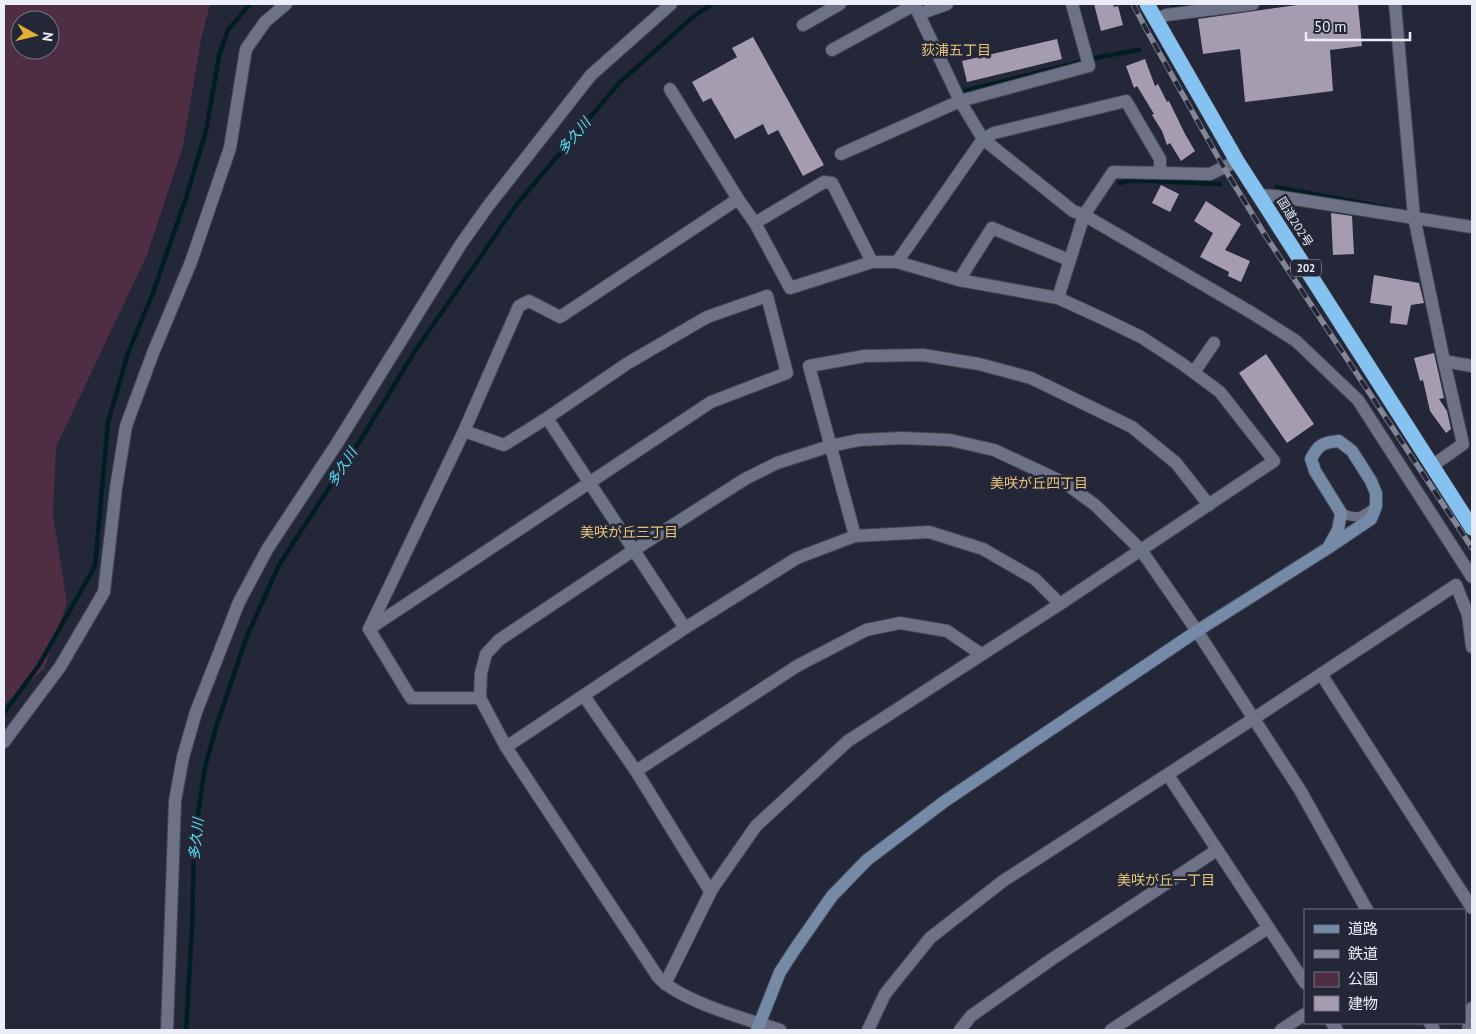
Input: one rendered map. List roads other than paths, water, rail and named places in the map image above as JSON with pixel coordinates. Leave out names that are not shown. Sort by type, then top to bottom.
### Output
[{"type":"highway","name":"国道202号","points":[[1148,4],[1155,20],[1237,161],[1472,528]]},
{"type":"street","points":[[4,742],[60,667],[104,592],[116,488],[126,426],[153,353],[191,262],[230,148],[246,49],[265,22],[286,4]]},
{"type":"street","points":[[167,1030],[175,801],[183,757],[196,712],[239,602],[273,540],[336,445],[461,244],[482,214],[591,75],[671,4]]},
{"type":"street","points":[[803,26],[840,4]]},
{"type":"street","points":[[832,50],[916,7],[947,4]]},
{"type":"street","points":[[841,154],[960,100],[1089,66],[1072,4]]},
{"type":"street","points":[[1155,20],[1166,16],[1253,4]]},
{"type":"street","points":[[1395,4],[1414,212],[1444,361],[1468,445],[1432,466]]},
{"type":"street","points":[[916,7],[960,100],[983,139],[1073,211],[1084,215],[1296,341],[1358,400],[1472,577]]},
{"type":"street","points":[[665,984],[710,891],[756,826],[848,741],[1060,604],[1274,461],[1220,392],[1194,372],[1141,337],[1058,298],[959,280],[897,262],[872,262],[790,288],[755,223],[670,89]]},
{"type":"street","points":[[897,262],[983,139],[994,133],[1126,101],[1160,159],[1160,172]]},
{"type":"street","points":[[1058,298],[1084,215],[1113,172],[1210,174],[1237,161]]},
{"type":"street","points":[[755,223],[824,182],[832,183],[872,262]]},
{"type":"street","points":[[1260,195],[1414,212],[1472,227]]},
{"type":"street","points":[[369,629],[464,431],[519,306],[529,301],[560,317],[738,199]]},
{"type":"street","points":[[959,280],[992,228],[1069,260]]},
{"type":"street","points":[[369,629],[712,402],[786,373],[767,296],[707,317],[628,362],[504,446],[464,431]]},
{"type":"street","points":[[1194,372],[1214,343]]},
{"type":"street","points":[[855,536],[809,366],[865,356],[923,355],[979,364],[1031,378],[1132,427],[1176,464],[1209,505]]},
{"type":"street","points":[[1444,361],[1472,366]]},
{"type":"street","points":[[547,418],[685,628]]},
{"type":"street","points":[[780,1030],[758,1027],[665,984],[658,977],[506,747],[480,698],[481,673],[486,654],[499,640],[634,550],[746,479],[777,463],[830,446],[859,440],[902,438],[950,440],[994,450],[1065,483],[1095,505],[1141,550],[1197,631],[1300,790],[1366,909]]},
{"type":"street","points":[[758,1027],[780,972],[795,948],[832,896],[868,860],[945,801],[1197,631],[1328,548],[1371,519],[1376,506],[1376,493],[1352,450],[1339,441],[1328,442],[1317,448],[1311,459],[1315,471],[1341,513],[1338,530],[1328,548]]},
{"type":"street","points":[[506,747],[685,628],[796,558],[855,536],[929,532],[983,549],[1035,579],[1060,604]]},
{"type":"street","points":[[868,1030],[885,994],[930,938],[1003,881],[1254,719],[1456,585],[1468,615],[1472,647]]},
{"type":"street","points":[[636,771],[797,666],[866,630],[900,623],[947,631],[981,654]]},
{"type":"street","points":[[369,629],[411,698],[480,698]]},
{"type":"street","points":[[1321,674],[1472,908]]},
{"type":"street","points":[[584,696],[636,771],[710,891]]},
{"type":"street","points":[[1168,775],[1304,982]]},
{"type":"street","points":[[960,1030],[971,1016],[1052,959],[1217,850]]},
{"type":"street","points":[[1110,1030],[1268,928]]},
{"type":"street","points":[[1468,1030],[1472,1008]]},
{"type":"street","points":[[1280,1030],[1304,1015]]},
{"type":"lane","points":[[1341,513],[1351,518],[1363,516],[1376,506]]},
{"type":"waterway","points":[[4,713],[39,665],[95,566],[108,422],[128,353],[153,293],[186,198],[206,131],[219,56],[228,30],[250,4]]},
{"type":"waterway","name":"多久川","points":[[186,1030],[192,929],[194,842],[205,767],[217,724],[247,636],[279,565],[361,439],[417,348],[517,204],[619,83],[693,17],[712,4]]},
{"type":"waterway","points":[[1172,8],[1204,4]]},
{"type":"waterway","points":[[964,91],[1104,56],[1139,50]]},
{"type":"waterway","points":[[1120,183],[1130,180],[1220,184]]},
{"type":"waterway","points":[[1276,187],[1388,208]]},
{"type":"railway","points":[[1133,4],[1224,168],[1267,238],[1472,548]]},
{"type":"district","name":"荻浦五丁目","points":[[956,50]]},
{"type":"district","name":"美咲が丘四丁目","points":[[1039,483]]},
{"type":"district","name":"美咲が丘三丁目","points":[[629,532]]},
{"type":"district","name":"美咲が丘一丁目","points":[[1166,880]]}]
